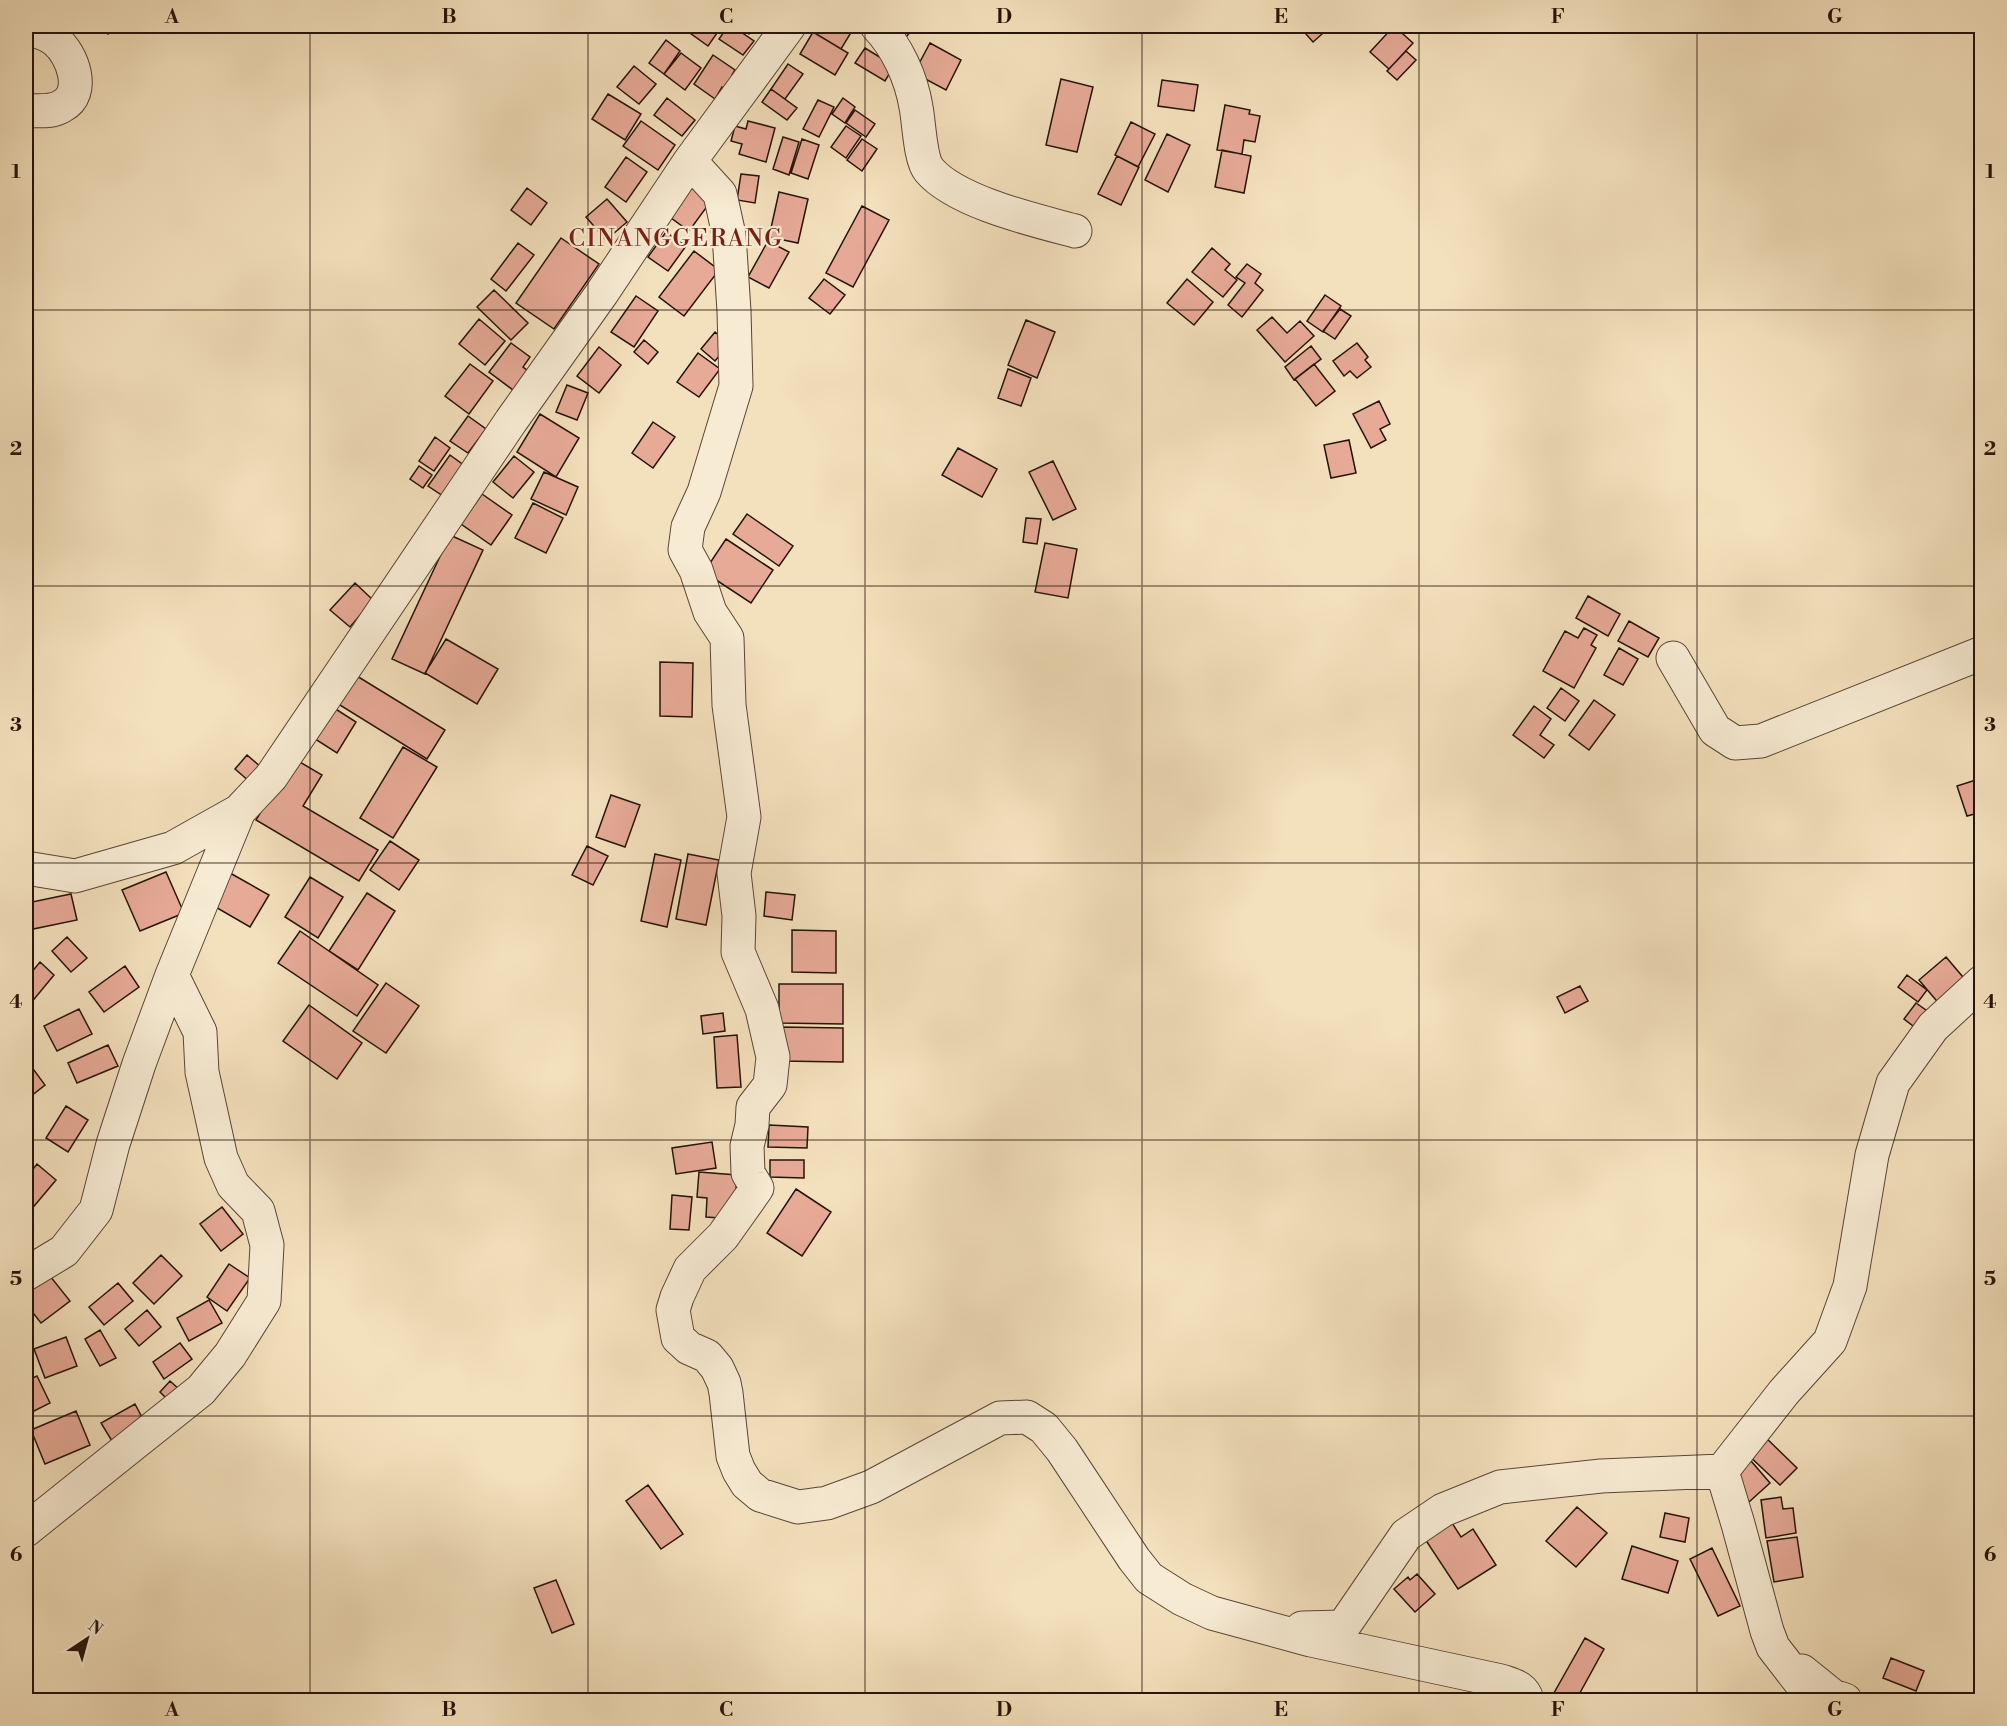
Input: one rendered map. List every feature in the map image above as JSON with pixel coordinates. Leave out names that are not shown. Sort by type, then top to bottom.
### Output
[{"type":"street","points":[[26,868],[75,876],[173,848],[239,811],[271,777],[491,450],[602,293],[690,161],[789,26]]},
{"type":"street","points":[[877,26],[890,39],[903,66],[916,104],[921,148],[927,168],[955,192],[1026,218],[1075,231]]},
{"type":"street","points":[[26,28],[49,35],[58,42],[73,65],[75,78],[74,90],[69,102],[52,111],[26,111]]},
{"type":"street","points":[[690,161],[720,194],[729,235],[736,386],[704,492],[688,527],[686,550],[696,570],[710,612],[727,638],[729,705],[744,817],[734,873],[739,916],[738,952],[762,1009],[773,1057],[770,1085],[753,1107],[747,1146],[748,1173],[757,1188],[723,1236],[690,1269],[676,1297],[673,1310],[678,1338],[689,1348],[707,1356],[717,1368],[724,1383],[733,1456],[739,1471],[747,1484],[760,1495],[798,1507],[827,1503],[871,1487],[1000,1418],[1027,1417],[1044,1428],[1062,1450],[1149,1578],[1182,1599],[1212,1613],[1311,1640],[1500,1681],[1521,1689],[1527,1701]]},
{"type":"street","points":[[1673,658],[1715,730],[1735,743],[1761,741],[1982,653]]},
{"type":"street","points":[[26,1274],[64,1251],[96,1210],[117,1132],[139,1064],[172,975],[239,811]]},
{"type":"street","points":[[26,1530],[201,1390],[230,1355],[264,1301],[267,1245],[258,1211],[233,1185],[221,1158],[202,1072],[200,1032],[172,975]]},
{"type":"street","points":[[1270,1629],[1343,1627],[1406,1535],[1443,1510],[1500,1487],[1601,1476],[1722,1471],[1784,1392],[1830,1341],[1850,1286],[1872,1155],[1893,1083],[1933,1027],[1982,982]]},
{"type":"street","points":[[1722,1471],[1773,1647],[1814,1701]]},
{"type":"street","points":[[1773,1647],[1833,1696],[1845,1701]]},
{"type":"building","points":[[97,26],[115,26],[108,34]]},
{"type":"building","points":[[657,26],[685,26],[659,33]]},
{"type":"building","points":[[696,26],[722,26],[708,46],[690,33]]},
{"type":"building","points":[[728,26],[732,26],[754,41],[743,55],[719,39]]},
{"type":"building","points":[[738,26],[755,26],[749,34]]},
{"type":"building","points":[[816,26],[855,26],[841,49],[813,32]]},
{"type":"building","points":[[882,26],[915,26],[903,41]]},
{"type":"building","points":[[1299,26],[1331,26],[1313,42]]},
{"type":"building","points":[[1394,26],[1413,43],[1389,69],[1370,52]]},
{"type":"building","points":[[813,32],[848,53],[835,75],[800,54]]},
{"type":"building","points":[[666,40],[680,51],[664,74],[649,63]]},
{"type":"building","points":[[930,43],[961,60],[946,90],[914,73]]},
{"type":"building","points":[[865,48],[894,66],[885,81],[855,63]]},
{"type":"building","points":[[1406,51],[1416,60],[1397,80],[1387,71]]},
{"type":"building","points":[[681,53],[701,68],[685,90],[664,74]]},
{"type":"building","points":[[713,55],[735,70],[732,75],[739,79],[730,93],[722,87],[715,99],[694,84]]},
{"type":"building","points":[[788,64],[803,74],[785,99],[771,89]]},
{"type":"building","points":[[634,66],[656,84],[639,104],[617,87]]},
{"type":"building","points":[[1061,79],[1093,87],[1077,152],[1046,145]]},
{"type":"building","points":[[1162,80],[1198,85],[1194,111],[1158,106]]},
{"type":"building","points":[[771,89],[797,108],[787,120],[762,102]]},
{"type":"building","points":[[608,94],[641,114],[625,140],[592,119]]},
{"type":"building","points":[[667,98],[695,120],[682,136],[654,115]]},
{"type":"building","points":[[843,98],[855,107],[845,123],[832,114]]},
{"type":"building","points":[[818,100],[834,107],[819,137],[803,129]]},
{"type":"building","points":[[1225,105],[1250,110],[1249,114],[1260,116],[1255,142],[1244,140],[1242,154],[1217,150]]},
{"type":"building","points":[[855,110],[875,124],[866,137],[846,123]]},
{"type":"building","points":[[641,121],[675,145],[658,170],[623,146]]},
{"type":"building","points":[[748,121],[775,128],[766,162],[739,154],[742,144],[731,141],[735,126],[746,129]]},
{"type":"building","points":[[1131,122],[1155,134],[1138,167],[1115,155]]},
{"type":"building","points":[[846,126],[861,136],[846,158],[831,147]]},
{"type":"building","points":[[1167,134],[1190,145],[1168,192],[1145,180]]},
{"type":"building","points":[[783,137],[799,142],[789,175],[773,169]]},
{"type":"building","points":[[802,139],[819,145],[808,179],[791,173]]},
{"type":"building","points":[[862,139],[877,149],[862,171],[847,160]]},
{"type":"building","points":[[1222,150],[1251,156],[1244,193],[1215,187]]},
{"type":"building","points":[[1117,156],[1139,167],[1121,205],[1098,194]]},
{"type":"building","points":[[626,157],[647,172],[626,202],[605,187]]},
{"type":"building","points":[[741,174],[759,176],[755,203],[737,200]]},
{"type":"building","points":[[692,181],[714,197],[689,231],[667,215]]},
{"type":"building","points":[[527,188],[547,203],[531,225],[511,210]]},
{"type":"building","points":[[779,192],[808,199],[798,243],[769,237]]},
{"type":"building","points":[[607,199],[627,222],[606,240],[586,217]]},
{"type":"building","points":[[862,206],[889,220],[853,287],[826,273]]},
{"type":"building","points":[[666,232],[686,246],[668,271],[648,257]]},
{"type":"building","points":[[561,238],[599,264],[554,329],[516,303]]},
{"type":"building","points":[[768,241],[789,252],[769,288],[748,277]]},
{"type":"building","points":[[518,243],[534,255],[506,291],[491,279]]},
{"type":"building","points":[[1212,248],[1230,264],[1225,270],[1237,280],[1223,297],[1192,272]]},
{"type":"building","points":[[694,251],[719,270],[684,316],[659,297]]},
{"type":"building","points":[[1247,264],[1261,274],[1255,283],[1263,290],[1242,317],[1228,305],[1245,283],[1236,277]]},
{"type":"building","points":[[824,279],[845,295],[830,314],[809,298]]},
{"type":"building","points":[[1187,279],[1213,302],[1194,325],[1167,303]]},
{"type":"building","points":[[494,290],[528,323],[511,340],[477,307]]},
{"type":"building","points":[[1325,295],[1341,306],[1323,332],[1307,321]]},
{"type":"building","points":[[636,296],[658,311],[634,347],[611,332]]},
{"type":"building","points":[[1340,309],[1351,316],[1335,339],[1323,331]]},
{"type":"building","points":[[1272,317],[1287,333],[1300,321],[1314,336],[1285,362],[1257,330]]},
{"type":"building","points":[[479,319],[505,341],[485,365],[459,344]]},
{"type":"building","points":[[1026,320],[1055,332],[1037,378],[1008,365]]},
{"type":"building","points":[[715,332],[729,344],[715,361],[701,349]]},
{"type":"building","points":[[644,340],[658,352],[648,364],[634,352]]},
{"type":"building","points":[[511,343],[530,357],[523,367],[540,380],[525,399],[489,372]]},
{"type":"building","points":[[1357,343],[1368,357],[1365,360],[1371,367],[1357,378],[1350,371],[1344,376],[1333,361]]},
{"type":"building","points":[[1311,346],[1321,359],[1294,380],[1285,367]]},
{"type":"building","points":[[599,347],[621,365],[599,393],[577,376]]},
{"type":"building","points":[[698,353],[720,369],[699,397],[677,382]]},
{"type":"building","points":[[470,364],[493,381],[469,414],[445,396]]},
{"type":"building","points":[[1314,364],[1335,391],[1316,406],[1295,379]]},
{"type":"building","points":[[1008,369],[1031,378],[1021,406],[998,398]]},
{"type":"building","points":[[567,385],[588,393],[577,420],[556,412]]},
{"type":"building","points":[[1379,401],[1390,424],[1380,429],[1386,440],[1371,448],[1353,414]]},
{"type":"building","points":[[540,414],[579,438],[556,477],[517,452]]},
{"type":"building","points":[[468,416],[486,429],[468,453],[450,441]]},
{"type":"building","points":[[653,422],[675,437],[653,468],[632,453]]},
{"type":"building","points":[[435,437],[450,448],[434,471],[419,461]]},
{"type":"building","points":[[1349,440],[1356,473],[1331,478],[1324,445]]},
{"type":"building","points":[[958,448],[997,469],[982,497],[942,475]]},
{"type":"building","points":[[450,455],[465,466],[443,496],[428,486]]},
{"type":"building","points":[[514,456],[534,472],[513,498],[493,482]]},
{"type":"building","points":[[1053,461],[1076,509],[1053,520],[1029,472]]},
{"type":"building","points":[[419,466],[432,475],[423,488],[410,479]]},
{"type":"building","points":[[544,472],[578,487],[566,515],[531,499]]},
{"type":"building","points":[[482,494],[512,515],[491,545],[461,524]]},
{"type":"building","points":[[533,503],[563,518],[546,553],[515,538]]},
{"type":"building","points":[[747,514],[793,546],[779,566],[733,534]]},
{"type":"building","points":[[1026,518],[1041,519],[1037,544],[1023,542]]},
{"type":"building","points":[[450,535],[483,550],[425,674],[392,659]]},
{"type":"building","points":[[726,539],[773,570],[751,603],[704,572]]},
{"type":"building","points":[[1045,543],[1077,549],[1068,598],[1035,592]]},
{"type":"building","points":[[355,583],[373,600],[350,627],[330,610]]},
{"type":"building","points":[[1588,596],[1620,614],[1608,636],[1576,618]]},
{"type":"building","points":[[1629,621],[1659,638],[1648,657],[1618,641]]},
{"type":"building","points":[[1584,628],[1597,635],[1591,645],[1596,648],[1574,688],[1543,671],[1565,631],[1578,638]]},
{"type":"building","points":[[446,639],[498,669],[477,704],[425,673]]},
{"type":"building","points":[[1619,648],[1638,659],[1623,685],[1604,675]]},
{"type":"building","points":[[660,662],[693,663],[692,717],[660,716]]},
{"type":"building","points":[[352,673],[445,730],[427,759],[335,702]]},
{"type":"building","points":[[1561,688],[1579,701],[1565,721],[1547,708]]},
{"type":"building","points":[[1594,700],[1615,715],[1589,750],[1569,735]]},
{"type":"building","points":[[331,706],[356,722],[337,753],[312,737]]},
{"type":"building","points":[[1534,706],[1551,719],[1540,735],[1554,745],[1544,758],[1513,735]]},
{"type":"building","points":[[403,747],[437,767],[393,838],[360,818]]},
{"type":"building","points":[[247,755],[262,768],[250,782],[235,769]]},
{"type":"building","points":[[293,758],[322,775],[303,806],[378,850],[359,881],[256,820]]},
{"type":"building","points":[[1982,778],[1982,812],[1967,816],[1957,786]]},
{"type":"building","points":[[611,795],[640,805],[625,847],[596,837]]},
{"type":"building","points":[[390,841],[419,860],[399,890],[370,870]]},
{"type":"building","points":[[587,846],[608,856],[593,885],[572,875]]},
{"type":"building","points":[[655,854],[681,860],[667,927],[641,921]]},
{"type":"building","points":[[688,854],[719,860],[706,925],[676,919]]},
{"type":"building","points":[[166,872],[184,913],[140,931],[122,890]]},
{"type":"building","points":[[230,873],[269,895],[250,927],[212,905]]},
{"type":"building","points":[[310,877],[343,897],[318,938],[285,917]]},
{"type":"building","points":[[766,892],[795,895],[792,920],[764,916]]},
{"type":"building","points":[[367,893],[395,911],[358,970],[329,951]]},
{"type":"building","points":[[71,894],[77,920],[33,929],[27,903]]},
{"type":"building","points":[[792,930],[836,931],[836,973],[792,972]]},
{"type":"building","points":[[300,931],[378,985],[357,1016],[278,963]]},
{"type":"building","points":[[67,937],[87,958],[71,972],[52,951]]},
{"type":"building","points":[[1946,957],[1968,983],[1941,1006],[1919,980]]},
{"type":"building","points":[[40,962],[54,975],[26,1009],[26,979]]},
{"type":"building","points":[[125,966],[139,987],[104,1012],[89,992]]},
{"type":"building","points":[[1907,975],[1927,990],[1918,1002],[1898,987]]},
{"type":"building","points":[[386,983],[419,1006],[386,1053],[353,1031]]},
{"type":"building","points":[[779,984],[843,984],[843,1024],[779,1023]]},
{"type":"building","points":[[1580,986],[1588,1001],[1565,1013],[1557,997]]},
{"type":"building","points":[[1916,1003],[1933,1015],[1921,1032],[1904,1019]]},
{"type":"building","points":[[309,1005],[362,1043],[337,1079],[283,1041]]},
{"type":"building","points":[[79,1009],[92,1034],[57,1051],[44,1026]]},
{"type":"building","points":[[723,1013],[725,1031],[703,1034],[701,1016]]},
{"type":"building","points":[[781,1027],[843,1028],[843,1062],[781,1061]]},
{"type":"building","points":[[737,1035],[741,1087],[717,1088],[714,1037]]},
{"type":"building","points":[[108,1045],[118,1066],[77,1083],[68,1063]]},
{"type":"building","points":[[28,1062],[45,1085],[26,1100],[26,1064]]},
{"type":"building","points":[[66,1106],[88,1120],[68,1152],[46,1138]]},
{"type":"building","points":[[769,1125],[808,1127],[807,1148],[768,1147]]},
{"type":"building","points":[[712,1142],[716,1168],[676,1174],[672,1148]]},
{"type":"building","points":[[770,1160],[804,1160],[804,1178],[770,1177]]},
{"type":"building","points":[[37,1164],[56,1180],[30,1211],[26,1208],[26,1178]]},
{"type":"building","points":[[699,1172],[737,1175],[734,1219],[706,1217],[707,1198],[697,1197]]},
{"type":"building","points":[[796,1189],[831,1212],[802,1256],[767,1233]]},
{"type":"building","points":[[672,1195],[692,1197],[689,1230],[670,1229]]},
{"type":"building","points":[[222,1207],[243,1234],[221,1251],[200,1224]]},
{"type":"building","points":[[161,1255],[182,1276],[154,1304],[133,1283]]},
{"type":"building","points":[[229,1264],[250,1278],[227,1311],[207,1297]]},
{"type":"building","points":[[42,1266],[70,1301],[41,1323],[26,1304],[26,1279]]},
{"type":"building","points":[[118,1283],[133,1301],[104,1325],[89,1307]]},
{"type":"building","points":[[209,1300],[222,1323],[189,1341],[177,1318]]},
{"type":"building","points":[[147,1310],[161,1327],[139,1346],[125,1329]]},
{"type":"building","points":[[100,1330],[116,1358],[100,1366],[85,1339]]},
{"type":"building","points":[[66,1337],[77,1366],[45,1378],[34,1349]]},
{"type":"building","points":[[180,1343],[192,1359],[164,1379],[153,1362]]},
{"type":"building","points":[[37,1376],[50,1403],[26,1415],[26,1381]]},
{"type":"building","points":[[170,1381],[180,1390],[169,1401],[160,1392]]},
{"type":"building","points":[[135,1404],[145,1423],[112,1441],[101,1423]]},
{"type":"building","points":[[76,1411],[90,1445],[45,1464],[31,1430]]},
{"type":"building","points":[[1761,1433],[1797,1468],[1780,1485],[1744,1451]]},
{"type":"building","points":[[1745,1454],[1770,1483],[1749,1502],[1724,1473]]},
{"type":"building","points":[[648,1485],[683,1534],[661,1549],[626,1501]]},
{"type":"building","points":[[1781,1497],[1783,1509],[1793,1508],[1796,1533],[1766,1538],[1761,1500]]},
{"type":"building","points":[[1577,1507],[1607,1533],[1576,1567],[1546,1541]]},
{"type":"building","points":[[1665,1513],[1689,1518],[1685,1542],[1660,1537]]},
{"type":"building","points":[[1452,1523],[1461,1537],[1473,1529],[1496,1565],[1458,1589],[1425,1539]]},
{"type":"building","points":[[1797,1537],[1803,1577],[1774,1582],[1767,1541]]},
{"type":"building","points":[[1632,1546],[1678,1561],[1668,1593],[1622,1579]]},
{"type":"building","points":[[1712,1548],[1740,1606],[1718,1616],[1690,1559]]},
{"type":"building","points":[[1417,1574],[1435,1594],[1415,1612],[1394,1589],[1408,1577],[1410,1580]]},
{"type":"building","points":[[556,1580],[574,1624],[552,1633],[534,1588]]},
{"type":"building","points":[[1585,1638],[1604,1649],[1576,1700],[1550,1700]]},
{"type":"building","points":[[1891,1658],[1924,1671],[1916,1691],[1883,1678]]},
{"type":"district","name":"CINANGGERANG","points":[[676,239]]}]
